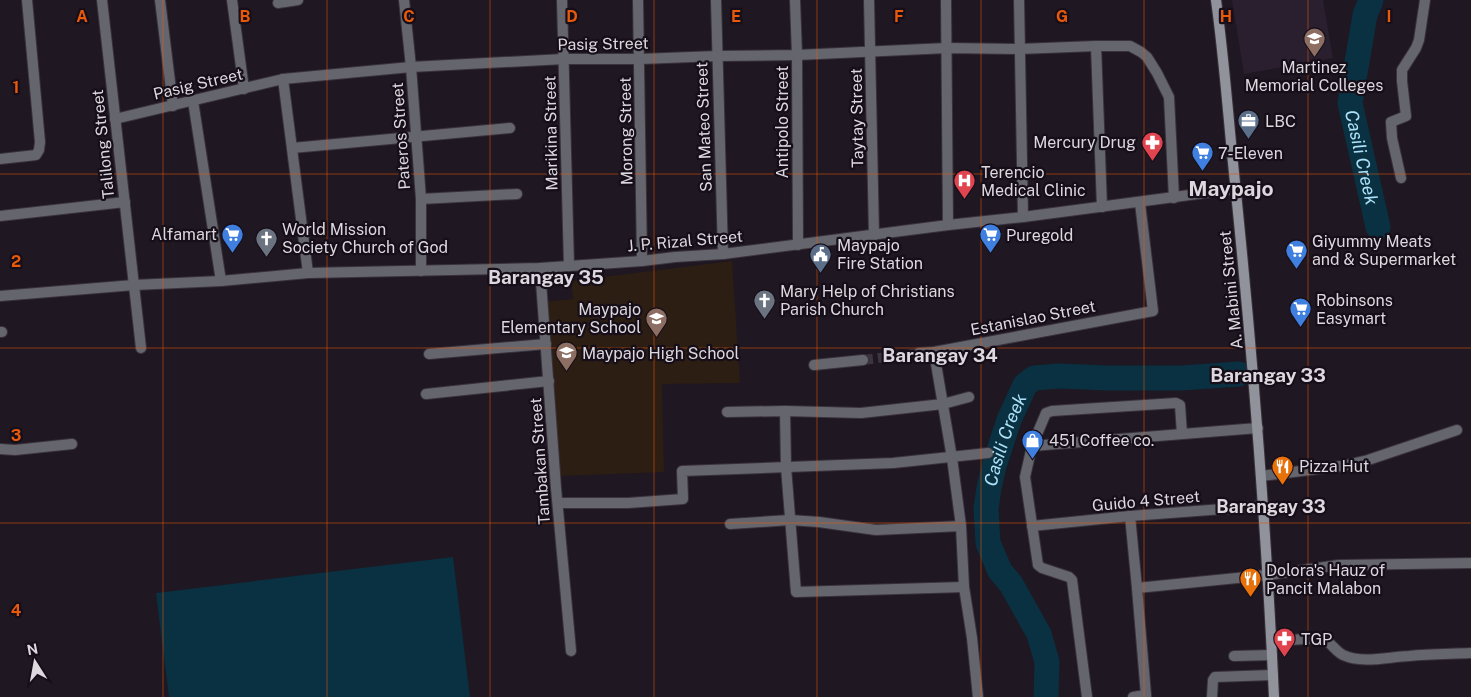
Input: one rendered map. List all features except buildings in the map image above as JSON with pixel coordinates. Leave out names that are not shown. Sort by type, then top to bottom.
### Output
[{"type":"main road","name":"A. Mabini Street","points":[[1216,0],[1253,365],[1272,640],[1274,697]]},
{"type":"street","points":[[0,160],[36,155],[40,150],[27,0]]},
{"type":"street","name":"Talilong Street","points":[[102,0],[141,348]]},
{"type":"street","points":[[160,0],[172,106]]},
{"type":"street","points":[[232,0],[244,89]]},
{"type":"street","points":[[278,3],[298,0]]},
{"type":"street","name":"Pateros Street","points":[[404,0],[421,199],[421,271]]},
{"type":"street","name":"Marikina Street","points":[[562,0],[569,266]]},
{"type":"street","name":"Morong Street","points":[[638,0],[642,261]]},
{"type":"street","name":"San Mateo Street","points":[[716,0],[723,254]]},
{"type":"street","name":"Antipolo Street","points":[[794,0],[797,55],[798,244]]},
{"type":"street","name":"Taytay Street","points":[[869,0],[874,235]]},
{"type":"street","points":[[946,0],[948,225]]},
{"type":"street","points":[[1019,0],[1023,217]]},
{"type":"street","points":[[1401,178],[1392,138],[1391,122],[1406,116],[1402,70],[1419,40],[1425,0]]},
{"type":"street","points":[[1096,46],[1102,207]]},
{"type":"street","name":"Pasig Street","points":[[116,119],[283,80],[411,68],[564,59],[797,55],[947,48],[1019,49],[1130,46],[1146,57],[1157,73],[1168,97],[1174,198]]},
{"type":"street","points":[[283,80],[308,273]]},
{"type":"street","points":[[194,101],[221,280]]},
{"type":"street","points":[[292,148],[510,128]]},
{"type":"street","name":"J. P. Rizal Street","points":[[0,296],[308,273],[540,268],[723,254],[1140,203],[1236,189]]},
{"type":"street","points":[[421,199],[517,194]]},
{"type":"street","points":[[0,216],[125,202]]},
{"type":"street","name":"Estanislao Street","points":[[919,353],[934,352],[1153,311],[1140,203]]},
{"type":"street","name":"Tambakan Street","points":[[540,268],[558,503],[572,651]]},
{"type":"street","points":[[429,354],[546,344]]},
{"type":"street","points":[[934,352],[952,458],[961,526],[964,587],[978,697]]},
{"type":"street","points":[[814,365],[864,360]]},
{"type":"street","points":[[426,394],[549,381]]},
{"type":"street","points":[[727,412],[861,413],[943,404],[969,397]]},
{"type":"street","points":[[1087,697],[1072,580],[1067,576],[1038,565],[1025,477],[1032,446],[1046,413],[1052,411],[1176,403],[1180,405],[1182,434]]},
{"type":"street","points":[[785,411],[786,466],[796,592],[964,587]]},
{"type":"street","points":[[1032,446],[1258,428]]},
{"type":"street","points":[[1261,476],[1342,466],[1368,460],[1458,430]]},
{"type":"street","points":[[0,449],[15,450],[72,444]]},
{"type":"street","points":[[558,503],[628,503],[683,499],[682,471],[893,463],[988,453]]},
{"type":"street","name":"Guido 4 Street","points":[[1032,526],[1130,516],[1263,506]]},
{"type":"street","points":[[1130,516],[1146,696],[1133,697]]},
{"type":"street","points":[[730,524],[790,520],[876,530],[961,526]]},
{"type":"street","points":[[1137,588],[1267,575],[1339,565],[1471,563]]},
{"type":"street","points":[[1272,640],[1322,638],[1328,641],[1338,652],[1364,660],[1471,653]]},
{"type":"street","points":[[1234,656],[1272,655]]},
{"type":"street","points":[[1212,697],[1213,680],[1215,677],[1273,675]]},
{"type":"shaded area","points":[[1232,0],[1323,0],[1333,58],[1244,74]]},
{"type":"shaded area","name":"Maypajo Elementary School","points":[[732,261],[740,383],[662,384],[664,472],[560,476],[544,302],[573,299],[571,281]]},
{"type":"water","points":[[453,557],[470,697],[169,697],[156,593]]},
{"type":"waterway","name":"Casili Creek","points":[[1371,0],[1365,15],[1350,103],[1378,227]]},
{"type":"waterway","name":"Casili Creek","points":[[1046,697],[1047,662],[1039,634],[1011,584],[1000,571],[988,543],[986,509],[994,466],[1009,420],[1025,385],[1034,378],[1059,376],[1181,378],[1239,374]]},
{"type":"tunnel","points":[[863,360],[919,353]]},
{"type":"place","name":"Martinez Memorial Colleges","points":[[1314,57]]},
{"type":"place","name":"LBC","points":[[1249,140]]},
{"type":"place","name":"Mercury Drug","points":[[1152,161]]},
{"type":"place","name":"7-Eleven","points":[[1202,172]]},
{"type":"place","name":"Terencio Medical Clinic","points":[[965,200]]},
{"type":"place","name":"Alfamart","points":[[233,253]]},
{"type":"place","name":"Puregold","points":[[990,254]]},
{"type":"place","name":"World Mission Society Church of God","points":[[266,257]]},
{"type":"place","name":"Giyummy Meats and & Supermarket","points":[[1296,269]]},
{"type":"place","name":"Maypajo Fire Station","points":[[821,273]]},
{"type":"place","name":"Mary Help of Christians Parish Church","points":[[764,319]]},
{"type":"place","name":"Robinsons Easymart","points":[[1300,328]]},
{"type":"place","name":"Maypajo Elementary School","points":[[657,337]]},
{"type":"place","name":"Maypajo High School","points":[[566,372]]},
{"type":"place","name":"451 Coffee co.","points":[[1033,459]]},
{"type":"place","name":"Pizza Hut","points":[[1283,485]]},
{"type":"place","name":"Dolora's Hauz of Pancit Malabon","points":[[1250,598]]},
{"type":"place","name":"TGP","points":[[1285,658]]},
{"type":"district","name":"Maypajo","points":[[1231,188]]},
{"type":"district","name":"Barangay 35","points":[[546,277]]},
{"type":"district","name":"Barangay 34","points":[[940,355]]},
{"type":"district","name":"Barangay 33","points":[[1268,375]]},
{"type":"district","name":"Barangay 33","points":[[1271,506]]}]
